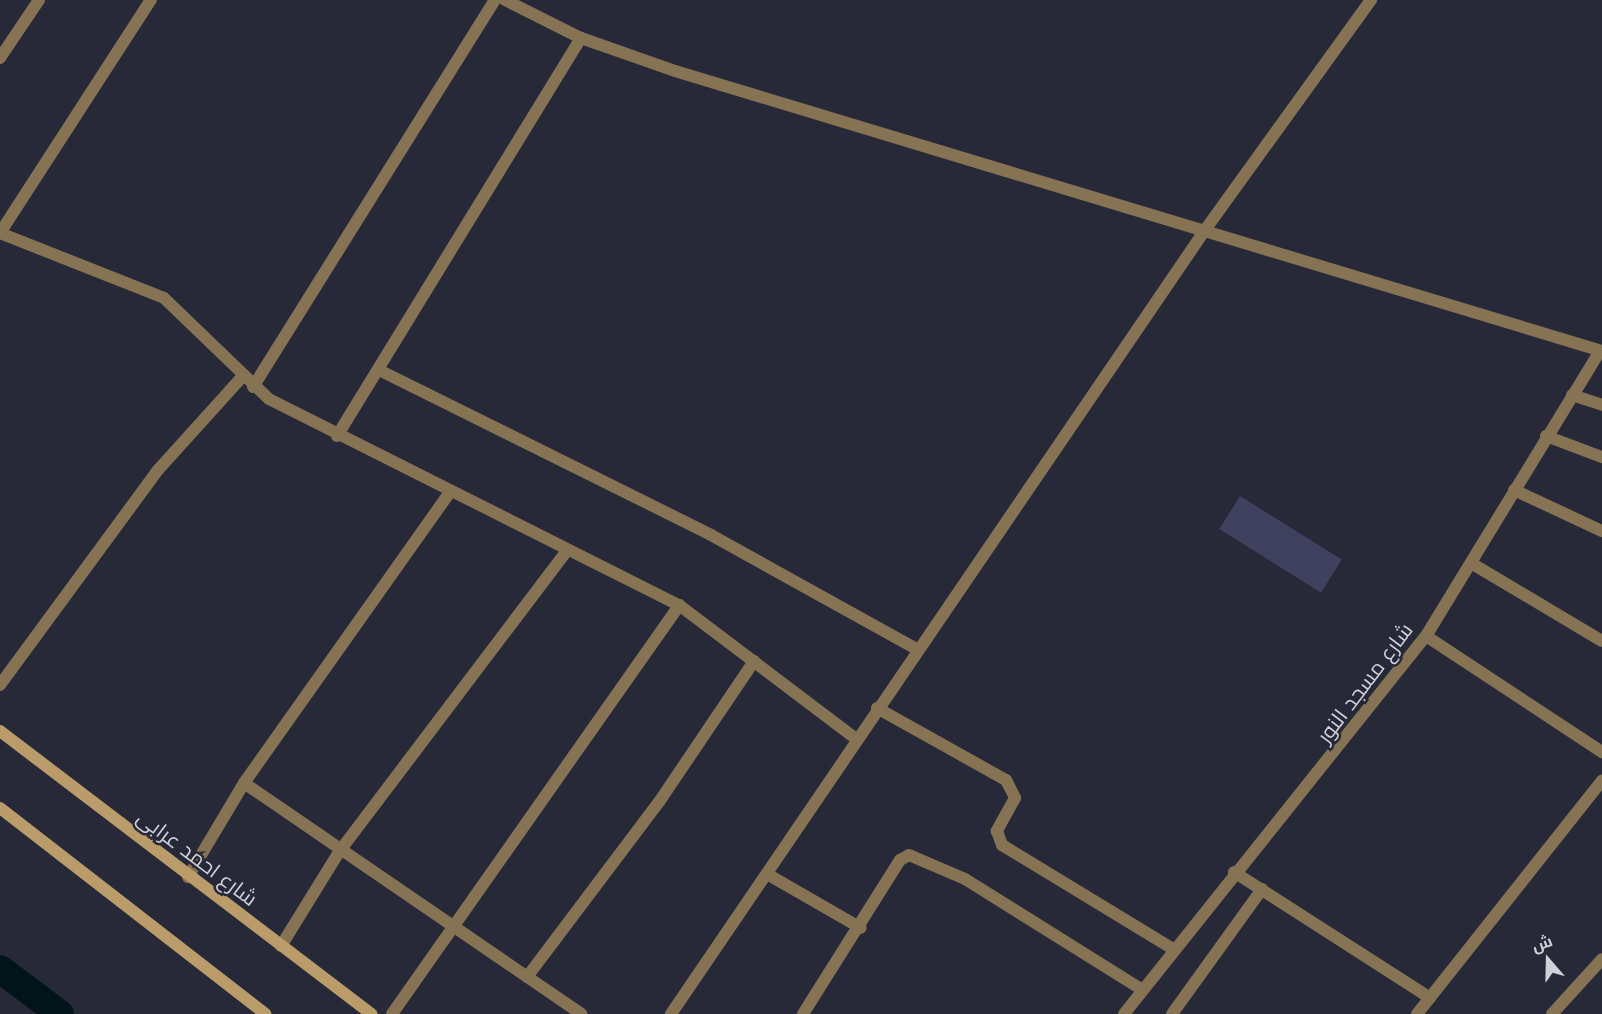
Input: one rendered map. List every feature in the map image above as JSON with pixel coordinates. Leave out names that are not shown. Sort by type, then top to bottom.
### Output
[{"type":"main road","name":"شارع احمد عرابى","points":[[0,731],[188,877],[372,1014]]},
{"type":"main road","points":[[0,808],[266,1014]]},
{"type":"street","points":[[0,58],[39,0]]},
{"type":"street","points":[[151,0],[0,233],[164,298],[253,387],[337,436],[567,551],[679,604],[855,738]]},
{"type":"street","points":[[253,387],[495,0]]},
{"type":"street","points":[[505,0],[581,38],[1601,351]]},
{"type":"street","points":[[671,1014],[767,874],[855,738],[1205,230],[1371,0]]},
{"type":"street","points":[[337,436],[381,371],[581,38]]},
{"type":"street","name":"شارع مسجد النور","points":[[1124,1014],[1141,989],[1234,872],[1342,747],[1426,636],[1546,436],[1601,351]]},
{"type":"street","points":[[381,371],[711,535],[917,649]]},
{"type":"street","points":[[0,685],[158,471],[243,376]]},
{"type":"street","points":[[1572,395],[1602,405]]},
{"type":"street","points":[[1546,436],[1602,457]]},
{"type":"street","points":[[1514,490],[1602,531]]},
{"type":"street","points":[[188,877],[244,783],[451,491]]},
{"type":"street","points":[[281,946],[339,852],[567,551]]},
{"type":"street","points":[[1471,563],[1602,641]]},
{"type":"street","points":[[392,1014],[679,604]]},
{"type":"street","points":[[1426,636],[1602,752]]},
{"type":"street","points":[[527,977],[659,802],[754,661]]},
{"type":"street","points":[[877,708],[1006,780],[1015,798],[997,831],[1002,845],[1173,949]]},
{"type":"street","points":[[1417,1014],[1602,781]]},
{"type":"street","points":[[244,783],[339,852],[581,1014]]},
{"type":"street","points":[[803,1014],[861,928],[900,860],[916,855],[965,879],[1141,989]]},
{"type":"street","points":[[1234,872],[1430,998]]},
{"type":"street","points":[[767,874],[861,928]]},
{"type":"street","points":[[1172,1014],[1262,889]]},
{"type":"street","points":[[1552,1014],[1602,959]]},
{"type":"building","points":[[1240,496],[1342,560],[1321,593],[1219,529]]},
{"type":"waterway","points":[[0,969],[60,1014]]}]
